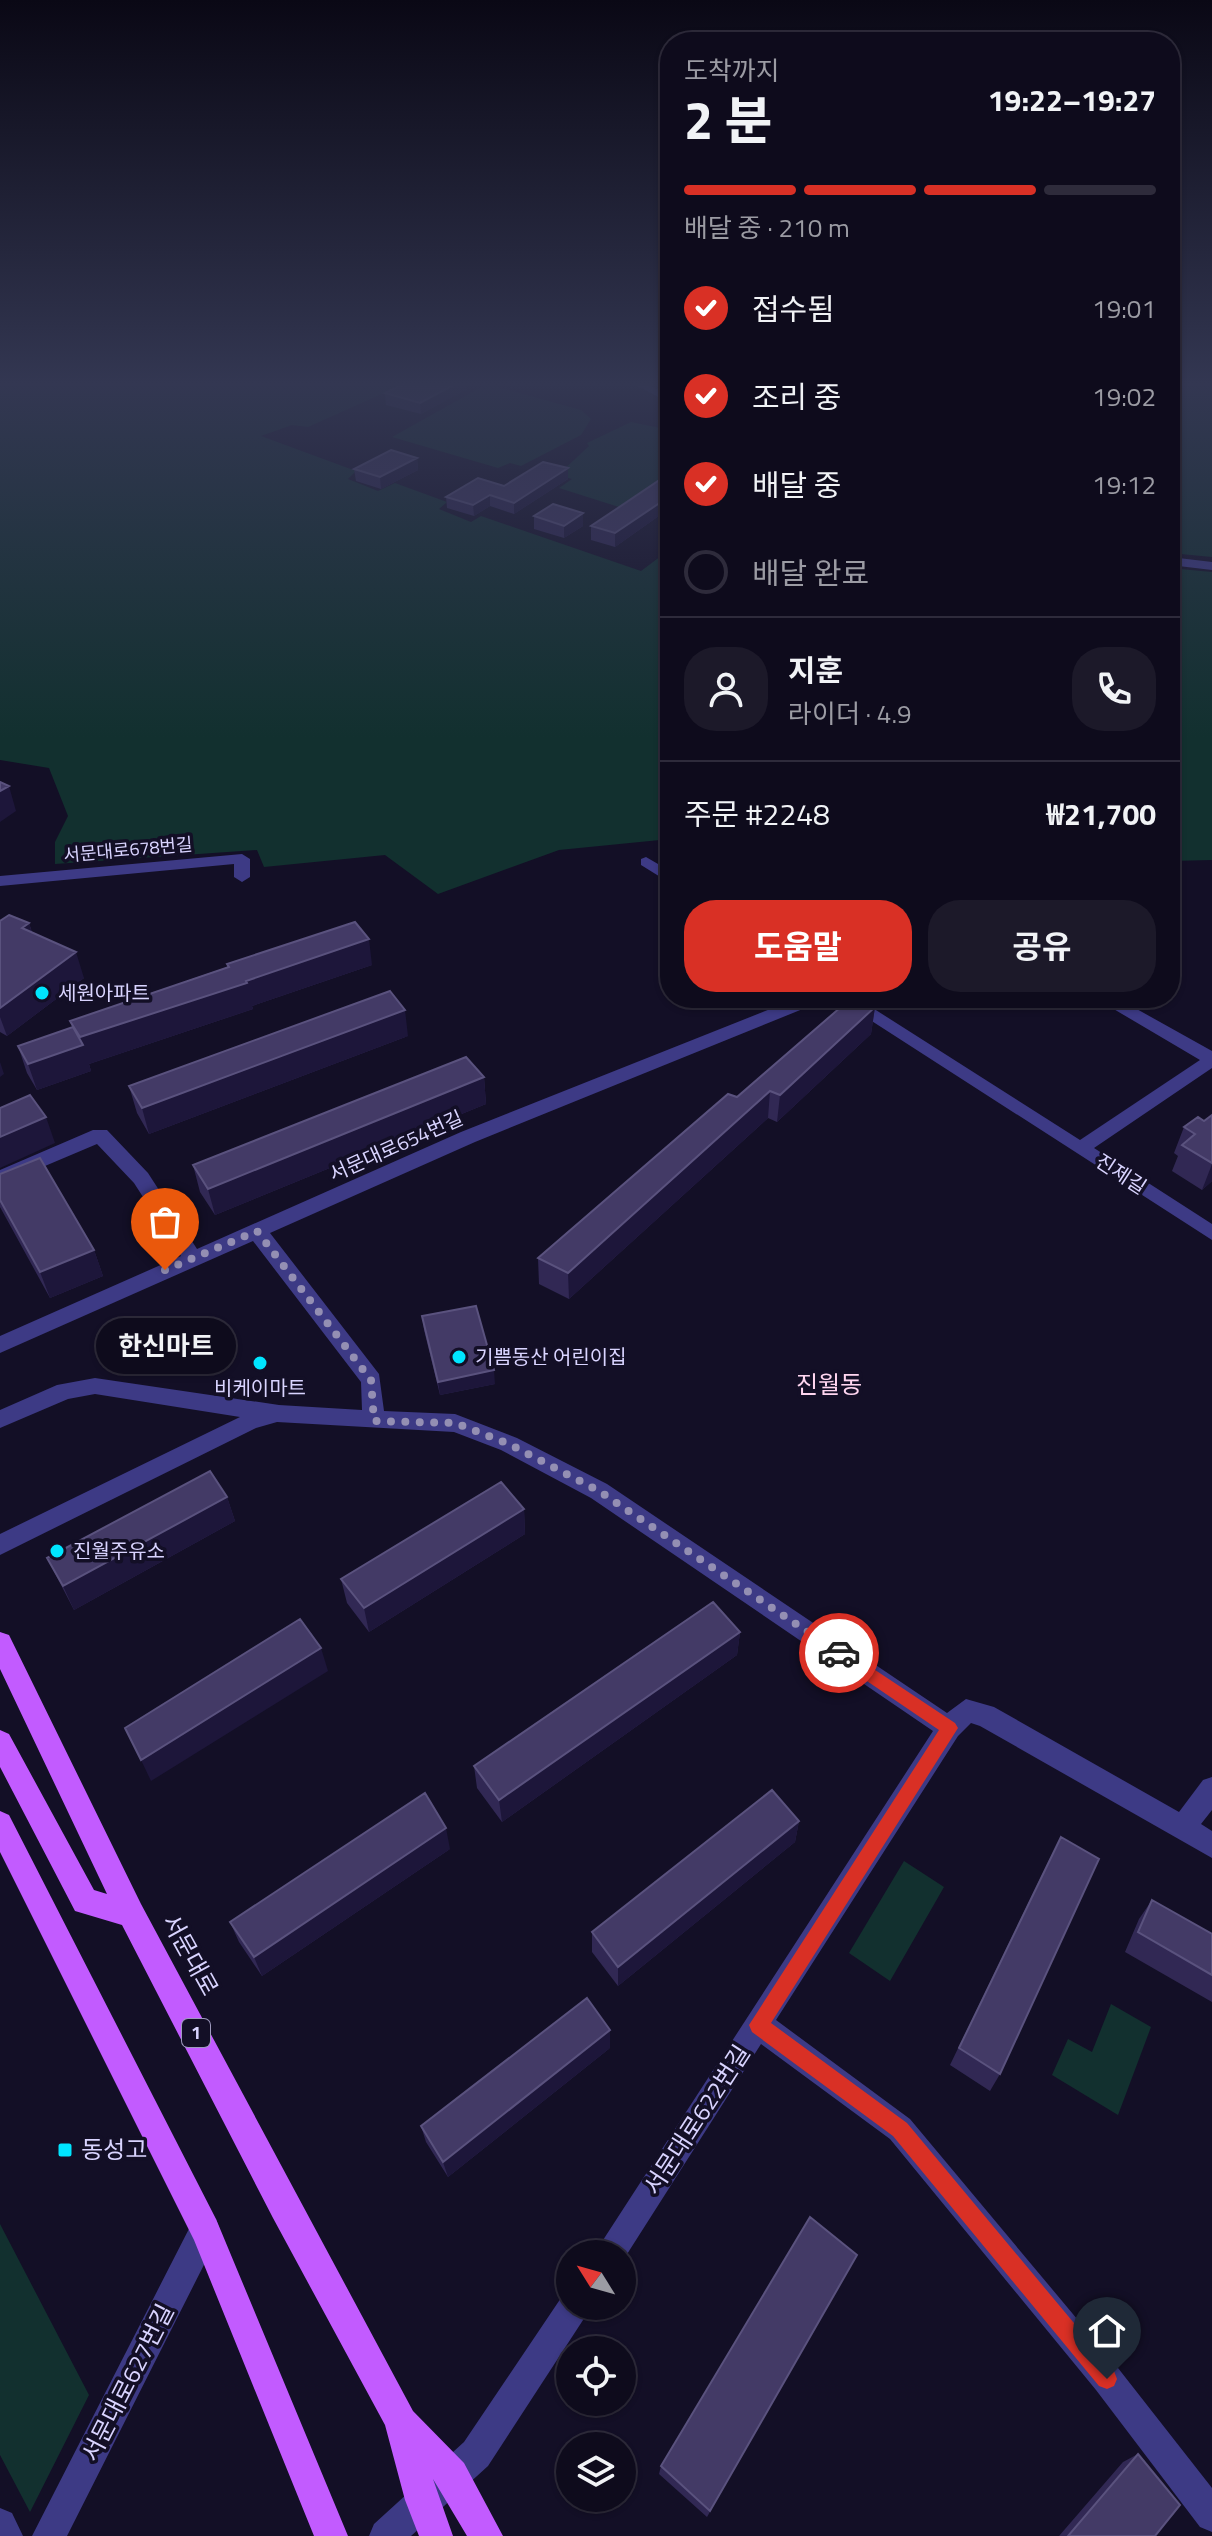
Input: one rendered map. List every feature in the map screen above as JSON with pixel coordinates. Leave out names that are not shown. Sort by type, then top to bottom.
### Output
[{"type":"main road","name":"서문대로","points":[[0,1643],[131,1914],[284,2207],[400,2420],[422,2500],[436,2536]]},
{"type":"main road","points":[[0,1742],[85,1901],[131,1914]]},
{"type":"main road","points":[[0,1824],[205,2230],[331,2536]]},
{"type":"main road","name":"서문대로","points":[[400,2420],[452,2475],[486,2536]]},
{"type":"street","points":[[1180,562],[1212,566]]},
{"type":"street","name":"서문대로678번길","points":[[0,881],[242,859],[242,877]]},
{"type":"street","points":[[646,862],[660,871]]},
{"type":"street","name":"서문대로654번길","points":[[0,1345],[468,1137],[789,1008]]},
{"type":"street","points":[[861,1008],[1081,1148]]},
{"type":"street","points":[[1121,1008],[1212,1060]]},
{"type":"street","name":"진제길","points":[[1212,1060],[1081,1148],[1212,1233]]},
{"type":"street","points":[[0,1178],[100,1135],[141,1178],[193,1258]]},
{"type":"street","points":[[257,1231],[371,1380],[374,1421]]},
{"type":"street","points":[[0,1419],[65,1391],[95,1386],[279,1414],[455,1423],[509,1444],[599,1491],[949,1728],[966,1711],[985,1715],[1212,1845]]},
{"type":"street","points":[[0,1545],[251,1421],[279,1414]]},
{"type":"street","name":"서문대로622번길","points":[[618,2240],[949,1728]]},
{"type":"street","points":[[1182,1828],[1212,1789]]},
{"type":"street","points":[[759,2025],[900,2129],[1107,2379],[1212,2515]]},
{"type":"street","name":"서문대로627번길","points":[[49,2536],[205,2230]]},
{"type":"street","points":[[386,2536],[476,2454],[565,2320]]},
{"type":"street","points":[[0,2525],[6,2536]]},
{"type":"green space","points":[[0,501],[445,501],[439,509],[471,522],[481,516],[641,571],[660,557],[660,840],[559,850],[438,894],[385,855],[264,867],[257,850],[55,864],[55,842],[68,816],[49,768],[0,760]]},
{"type":"green space","points":[[601,501],[634,501],[622,508]]},
{"type":"green space","points":[[1180,501],[1212,501],[1212,557],[1180,554]]},
{"type":"green space","points":[[1180,569],[1212,572],[1212,860],[1180,861]]},
{"type":"green space","points":[[904,1861],[944,1887],[890,1981],[849,1953]]},
{"type":"green space","points":[[1111,2004],[1151,2027],[1118,2115],[1052,2075],[1068,2039],[1092,2052]]},
{"type":"green space","points":[[0,2224],[89,2395],[30,2512],[0,2455]]},
{"type":"building","points":[[628,501],[660,501],[615,533],[591,526]]},
{"type":"building","points":[[553,504],[583,513],[564,526],[534,516]]},
{"type":"building","points":[[0,782],[9,786],[0,791]]},
{"type":"building","points":[[9,915],[29,923],[22,928],[76,952],[0,1008],[0,921]]},
{"type":"building","points":[[355,922],[369,939],[247,983],[80,1037],[70,1021],[229,967],[227,964]]},
{"type":"building","points":[[390,991],[405,1010],[142,1108],[129,1086]]},
{"type":"building","points":[[840,1008],[874,1008],[780,1095],[770,1091],[568,1273],[538,1258],[728,1094],[737,1097]]},
{"type":"building","points":[[73,1027],[83,1045],[28,1064],[18,1046]]},
{"type":"building","points":[[466,1057],[484,1077],[208,1189],[193,1165]]},
{"type":"building","points":[[30,1095],[46,1117],[0,1137],[0,1108]]},
{"type":"building","points":[[1212,1115],[1212,1163],[1182,1145],[1195,1134],[1184,1127],[1198,1117],[1204,1121]]},
{"type":"building","points":[[40,1158],[94,1250],[40,1272],[0,1200],[0,1174]]},
{"type":"building","name":"기쁨동산 어린이집","points":[[476,1306],[494,1370],[438,1382],[422,1316]]},
{"type":"building","points":[[210,1471],[227,1497],[63,1586],[47,1558]]},
{"type":"building","points":[[501,1482],[524,1509],[364,1608],[341,1579]]},
{"type":"building","points":[[713,1602],[740,1632],[499,1800],[474,1766]]},
{"type":"building","points":[[300,1619],[321,1648],[141,1760],[125,1728]]},
{"type":"building","points":[[772,1790],[799,1821],[618,1967],[592,1932]]},
{"type":"building","points":[[425,1793],[446,1828],[254,1957],[230,1922]]},
{"type":"building","points":[[1061,1837],[1099,1859],[1000,2074],[959,2048]]},
{"type":"building","points":[[1152,1900],[1212,1934],[1212,1975],[1138,1932]]},
{"type":"building","points":[[587,1998],[610,2030],[443,2162],[421,2126]]},
{"type":"building","points":[[810,2217],[857,2255],[710,2511],[661,2466]]},
{"type":"building","points":[[1138,2454],[1180,2505],[1155,2536],[1068,2536]]},
{"type":"way so far","points":[[165,1270],[257,1231],[371,1380],[374,1421],[455,1423],[509,1444],[599,1491],[839,1653]]},
{"type":"place","name":"세원아파트","points":[[42,993]]},
{"type":"place","name":"한신마트","points":[[165,1270]]},
{"type":"place","name":"기쁨동산 어린이집","points":[[459,1357]]},
{"type":"place","name":"비케이마트","points":[[260,1363]]},
{"type":"place","name":"진월주유소","points":[[57,1551]]},
{"type":"place","name":"동성고","points":[[65,2150]]},
{"type":"district","name":"진월동","points":[[829,1385]]},
{"type":"route","points":[[839,1653],[949,1728],[759,2025],[900,2129],[1107,2379]]}]
